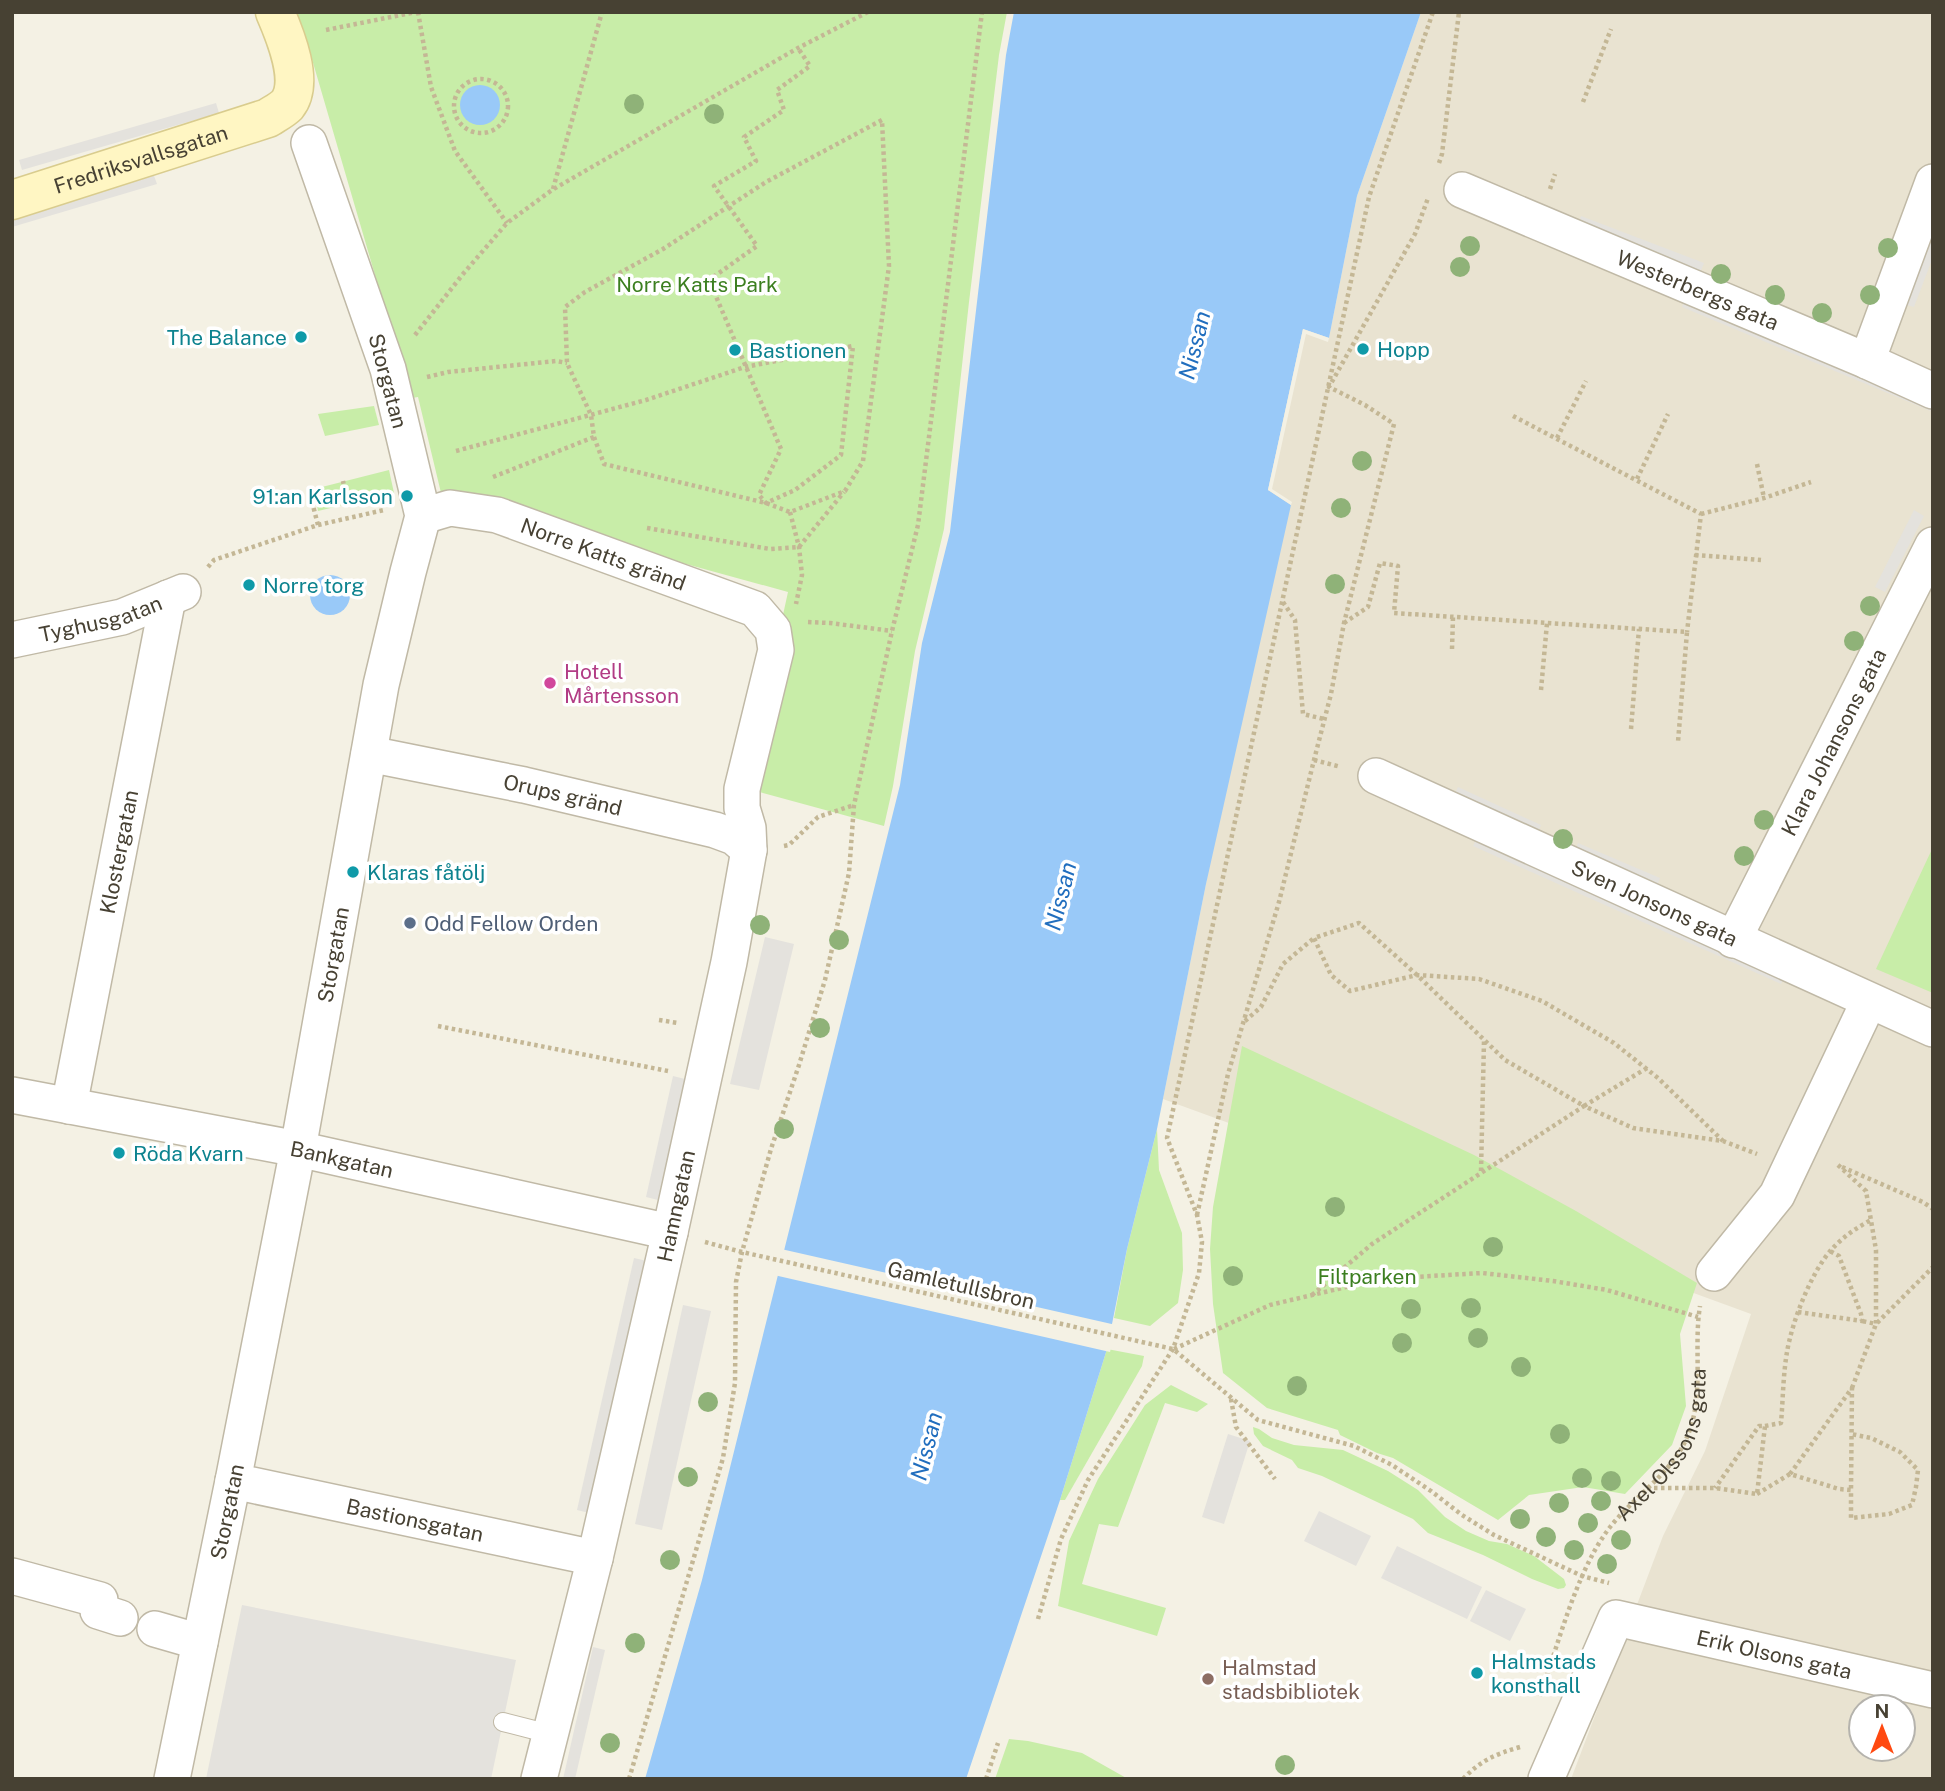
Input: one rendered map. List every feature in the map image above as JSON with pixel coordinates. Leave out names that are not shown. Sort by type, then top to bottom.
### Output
[{"type":"street","name":"Fredriksvallsgatan","points":[[12,200],[268,118],[288,104],[295,84],[294,67],[275,12]]},
{"type":"street","name":"Storgatan","points":[[172,1779],[298,1149],[381,685],[421,509],[388,369],[309,143]]},
{"type":"street","points":[[1867,361],[1933,182]]},
{"type":"street","name":"Westerbergs gata","points":[[1443,185],[1933,391]]},
{"type":"street","name":"Norre Katts gränd","points":[[421,509],[450,508],[497,515],[784,621]]},
{"type":"street","name":"Klara Johansons gata","points":[[1733,940],[1933,545]]},
{"type":"street","name":"Tyghusgatan","points":[[12,640],[122,617],[177,594]]},
{"type":"street","name":"Klostergatan","points":[[69,1106],[177,594]]},
{"type":"street","name":"Hamngatan","points":[[539,1779],[595,1558],[729,962],[749,850],[748,828],[742,808],[742,789],[784,621]]},
{"type":"street","name":"Orups gränd","points":[[369,754],[524,785],[715,830],[734,837],[749,850]]},
{"type":"street","name":"Sven Jonsons gata","points":[[1376,776],[1933,1029]]},
{"type":"street","points":[[1707,1286],[1777,1195],[1869,1001]]},
{"type":"street","name":"Bankgatan","points":[[12,1095],[298,1149],[670,1232]]},
{"type":"street","name":"Bastionsgatan","points":[[233,1481],[595,1558]]},
{"type":"street","points":[[12,1576],[100,1600],[99,1611],[120,1618]]},
{"type":"street","name":"Erik Olsons gata","points":[[1546,1779],[1616,1618],[1933,1690]]},
{"type":"street","points":[[155,1629],[200,1642]]},
{"type":"lane","points":[[503,1722],[550,1734]]},
{"type":"path","points":[[326,30],[417,12],[431,87],[455,150],[507,223]]},
{"type":"path","points":[[552,190],[602,12]]},
{"type":"path","points":[[388,369],[507,223],[552,190],[799,48],[868,12]]},
{"type":"path","points":[[629,1779],[723,1458],[735,1383],[736,1282],[742,1252],[771,1149],[825,980],[849,873],[854,805],[918,525],[982,12]]},
{"type":"path","points":[[1038,1619],[1061,1539],[1088,1480],[1173,1349],[1199,1273],[1202,1242],[1197,1215],[1167,1138],[1369,197],[1433,12]]},
{"type":"path","points":[[1329,387],[1443,185],[1442,153],[1458,12]]},
{"type":"path","points":[[1583,102],[1611,29]]},
{"type":"path","points":[[766,503],[759,495],[780,449],[709,280],[757,246],[714,186],[756,161],[744,137],[784,110],[777,90],[810,66],[799,48]]},
{"type":"path","points":[[485,79],[493,82],[505,94],[507,112],[497,127],[489,131],[471,131],[457,119],[454,111],[456,94],[468,82],[485,79]]},
{"type":"path","points":[[636,525],[770,549],[799,547],[845,491],[863,461],[889,266],[882,120],[766,182],[663,249],[585,292],[565,307],[567,363],[591,415],[594,437],[604,464],[766,503],[790,512],[845,491]]},
{"type":"path","points":[[1553,181],[1555,174]]},
{"type":"path","points":[[456,451],[646,400],[745,367],[853,346],[841,455],[795,490],[766,503]]},
{"type":"path","points":[[448,372],[556,361],[567,363]]},
{"type":"path","points":[[1557,438],[1586,381]]},
{"type":"path","points":[[1197,1215],[1228,1074],[1279,902],[1324,719],[1343,623],[1394,424],[1365,405],[1329,387]]},
{"type":"path","points":[[1637,479],[1668,414]]},
{"type":"path","points":[[1513,416],[1701,514],[1764,498],[1811,482]]},
{"type":"path","points":[[500,473],[594,437]]},
{"type":"path","points":[[1757,464],[1764,498]]},
{"type":"path","points":[[318,525],[311,498],[345,491],[342,481]]},
{"type":"path","points":[[177,594],[214,560],[318,525],[421,509]]},
{"type":"path","points":[[790,512],[799,547],[802,575],[784,621],[830,623],[892,631]]},
{"type":"path","points":[[1678,742],[1701,514]]},
{"type":"path","points":[[1695,555],[1761,560]]},
{"type":"path","points":[[1343,623],[1368,607],[1380,563],[1398,566],[1394,613],[1687,632]]},
{"type":"path","points":[[1283,602],[1295,620],[1303,714],[1324,719]]},
{"type":"path","points":[[1452,649],[1453,617]]},
{"type":"path","points":[[1541,690],[1547,623]]},
{"type":"path","points":[[1631,729],[1639,629]]},
{"type":"path","points":[[749,850],[789,845],[818,817],[854,805]]},
{"type":"path","points":[[1243,1023],[1261,1007],[1283,964],[1314,938],[1359,923],[1505,1060],[1584,1106],[1633,1128],[1723,1141],[1790,1167]]},
{"type":"path","points":[[1314,938],[1331,975],[1350,991],[1417,975],[1479,979],[1542,1001],[1614,1043],[1647,1069],[1723,1141]]},
{"type":"path","points":[[438,1026],[703,1078]]},
{"type":"path","points":[[1482,1171],[1485,1040]]},
{"type":"path","points":[[1312,1295],[1372,1244],[1584,1106],[1647,1069]]},
{"type":"path","points":[[1647,1488],[1715,1488],[1757,1494],[1790,1474],[1852,1388],[1876,1324],[1876,1250],[1866,1191],[1838,1165],[1923,1202],[1933,1209]]},
{"type":"path","points":[[1715,1488],[1759,1426],[1781,1423],[1787,1353],[1808,1287],[1830,1251],[1853,1230],[1871,1220]]},
{"type":"path","points":[[1830,1251],[1839,1256],[1863,1321]]},
{"type":"path","name":"Gamletullsbron","points":[[742,1252],[1173,1349]]},
{"type":"path","points":[[1876,1324],[1933,1267]]},
{"type":"path","points":[[1173,1349],[1270,1305],[1380,1279],[1482,1273],[1553,1281],[1608,1290],[1698,1317]]},
{"type":"path","name":"Axel Olssons gata","points":[[1536,1706],[1582,1576],[1604,1535],[1621,1514],[1677,1458],[1688,1436],[1697,1401],[1698,1317],[1707,1286]]},
{"type":"path","points":[[1798,1312],[1876,1324]]},
{"type":"path","points":[[1173,1349],[1258,1420],[1354,1446],[1392,1465],[1462,1516],[1494,1535],[1582,1576]]},
{"type":"path","points":[[1851,1433],[1871,1438],[1900,1452],[1917,1470],[1912,1505],[1889,1514],[1851,1518],[1850,1490],[1851,1433],[1852,1388]]},
{"type":"path","points":[[1230,1397],[1236,1427],[1275,1479]]},
{"type":"path","points":[[1757,1494],[1765,1426]]},
{"type":"path","points":[[1790,1474],[1850,1490]]},
{"type":"path","points":[[1516,1758],[1524,1739]]},
{"type":"path","points":[[986,1779],[998,1743]]},
{"type":"path","points":[[1463,1779],[1477,1764],[1501,1752],[1520,1747]]},
{"type":"shaded area","points":[[1421,12],[1933,12],[1933,1779],[1571,1779],[1663,1536],[1705,1451],[1751,1314],[1163,1099],[1206,884],[1268,490],[1303,329],[1329,338],[1357,196]]},
{"type":"shaded area","points":[[216,103],[219,113],[22,170],[19,160]]},
{"type":"shaded area","points":[[153,173],[157,184],[12,227],[12,214]]},
{"type":"shaded area","points":[[1581,216],[1704,263],[1700,273],[1577,226]]},
{"type":"shaded area","points":[[1933,223],[1933,257],[1914,307],[1903,304]]},
{"type":"shaded area","points":[[1686,297],[1933,401],[1933,412],[1682,307]]},
{"type":"shaded area","points":[[1914,510],[1924,516],[1885,592],[1875,587]]},
{"type":"shaded area","points":[[1458,787],[1541,825],[1537,834],[1454,795]]},
{"type":"shaded area","points":[[1478,835],[1786,973],[1781,984],[1473,846]]},
{"type":"shaded area","points":[[1578,843],[1660,878],[1656,888],[1574,853]]},
{"type":"shaded area","points":[[765,937],[794,944],[759,1090],[730,1084]]},
{"type":"shaded area","points":[[673,1076],[685,1079],[658,1200],[646,1197]]},
{"type":"shaded area","points":[[634,1258],[647,1261],[589,1513],[577,1510]]},
{"type":"shaded area","points":[[683,1305],[711,1311],[662,1530],[635,1524]]},
{"type":"shaded area","points":[[1228,1434],[1250,1441],[1224,1524],[1202,1517]]},
{"type":"shaded area","points":[[1319,1511],[1371,1536],[1356,1566],[1304,1541]]},
{"type":"shaded area","points":[[1397,1546],[1482,1587],[1467,1619],[1381,1578]]},
{"type":"shaded area","points":[[1486,1590],[1526,1609],[1510,1641],[1470,1621]]},
{"type":"shaded area","points":[[242,1605],[516,1660],[491,1779],[206,1779]]},
{"type":"shaded area","points":[[593,1647],[605,1650],[575,1779],[563,1779]]},
{"type":"green space","name":"Norre Katts Park","points":[[295,12],[1007,12],[999,55],[944,529],[915,651],[884,826],[745,788],[788,592],[442,497],[418,397],[406,399],[391,354],[375,275],[309,49]]},
{"type":"green space","points":[[374,406],[379,425],[325,436],[318,414]]},
{"type":"green space","points":[[389,470],[394,493],[318,511],[314,489]]},
{"type":"green space","points":[[1933,847],[1933,993],[1876,969]]},
{"type":"green space","name":"Filtparken","points":[[1242,1046],[1474,1155],[1576,1211],[1697,1283],[1680,1334],[1686,1406],[1672,1445],[1625,1494],[1583,1487],[1529,1495],[1498,1520],[1393,1458],[1340,1435],[1338,1430],[1267,1408],[1223,1373],[1213,1304],[1210,1249],[1213,1207]]},
{"type":"green space","points":[[1157,1129],[1159,1170],[1182,1233],[1183,1270],[1178,1303],[1150,1326],[1114,1318],[1127,1249]]},
{"type":"green space","points":[[1107,1349],[1144,1356],[1142,1366],[1065,1500],[1060,1500]]},
{"type":"green space","points":[[1171,1385],[1208,1404],[1197,1412],[1165,1403],[1118,1527],[1099,1524],[1082,1584],[1166,1608],[1157,1636],[1058,1606],[1069,1541],[1098,1479],[1145,1405]]},
{"type":"green space","points":[[1253,1427],[1272,1438],[1294,1445],[1343,1450],[1388,1471],[1418,1490],[1445,1517],[1466,1531],[1534,1556],[1564,1579],[1566,1585],[1558,1589],[1532,1579],[1483,1555],[1428,1533],[1413,1519],[1322,1476],[1298,1468],[1292,1460],[1263,1446],[1254,1434]]},
{"type":"green space","points":[[1009,1739],[1082,1753],[1128,1779],[995,1779]]},
{"type":"water","name":"Nissan","points":[[1014,12],[1421,12],[1357,196],[1329,338],[1303,329],[1268,490],[1291,505],[1206,884],[1157,1129],[1127,1249],[1107,1349],[1060,1500],[966,1779],[645,1779],[702,1580],[900,785],[922,643],[950,532],[1006,55]]},
{"type":"water","points":[[480,85],[488,86],[494,91],[499,97],[499,113],[494,119],[488,124],[480,125],[472,124],[466,119],[461,113],[460,105],[461,97],[466,91],[472,86]]},
{"type":"water","points":[[330,575],[344,581],[350,595],[344,609],[330,615],[316,609],[310,595],[316,581]]},
{"type":"pier","points":[[1303,329],[1329,338],[1328,342],[1306,334],[1272,489],[1292,502],[1291,505],[1268,490]]},
{"type":"pier","points":[[781,1249],[1116,1325],[1110,1352],[774,1275]]},
{"type":"place","name":"The Balance","points":[[301,337]]},
{"type":"place","name":"Hopp","points":[[1363,349]]},
{"type":"place","name":"Bastionen","points":[[735,350]]},
{"type":"place","name":"91:an Karlsson","points":[[407,496]]},
{"type":"place","name":"Norre torg","points":[[249,585]]},
{"type":"place","name":"Hotell Mårtensson","points":[[550,683]]},
{"type":"place","name":"Klaras fåtölj","points":[[353,872]]},
{"type":"place","name":"Odd Fellow Orden","points":[[410,923]]},
{"type":"place","name":"Röda Kvarn","points":[[119,1153]]},
{"type":"place","name":"Halmstads konsthall","points":[[1477,1673]]},
{"type":"place","name":"Halmstad stadsbibliotek","points":[[1208,1679]]}]
